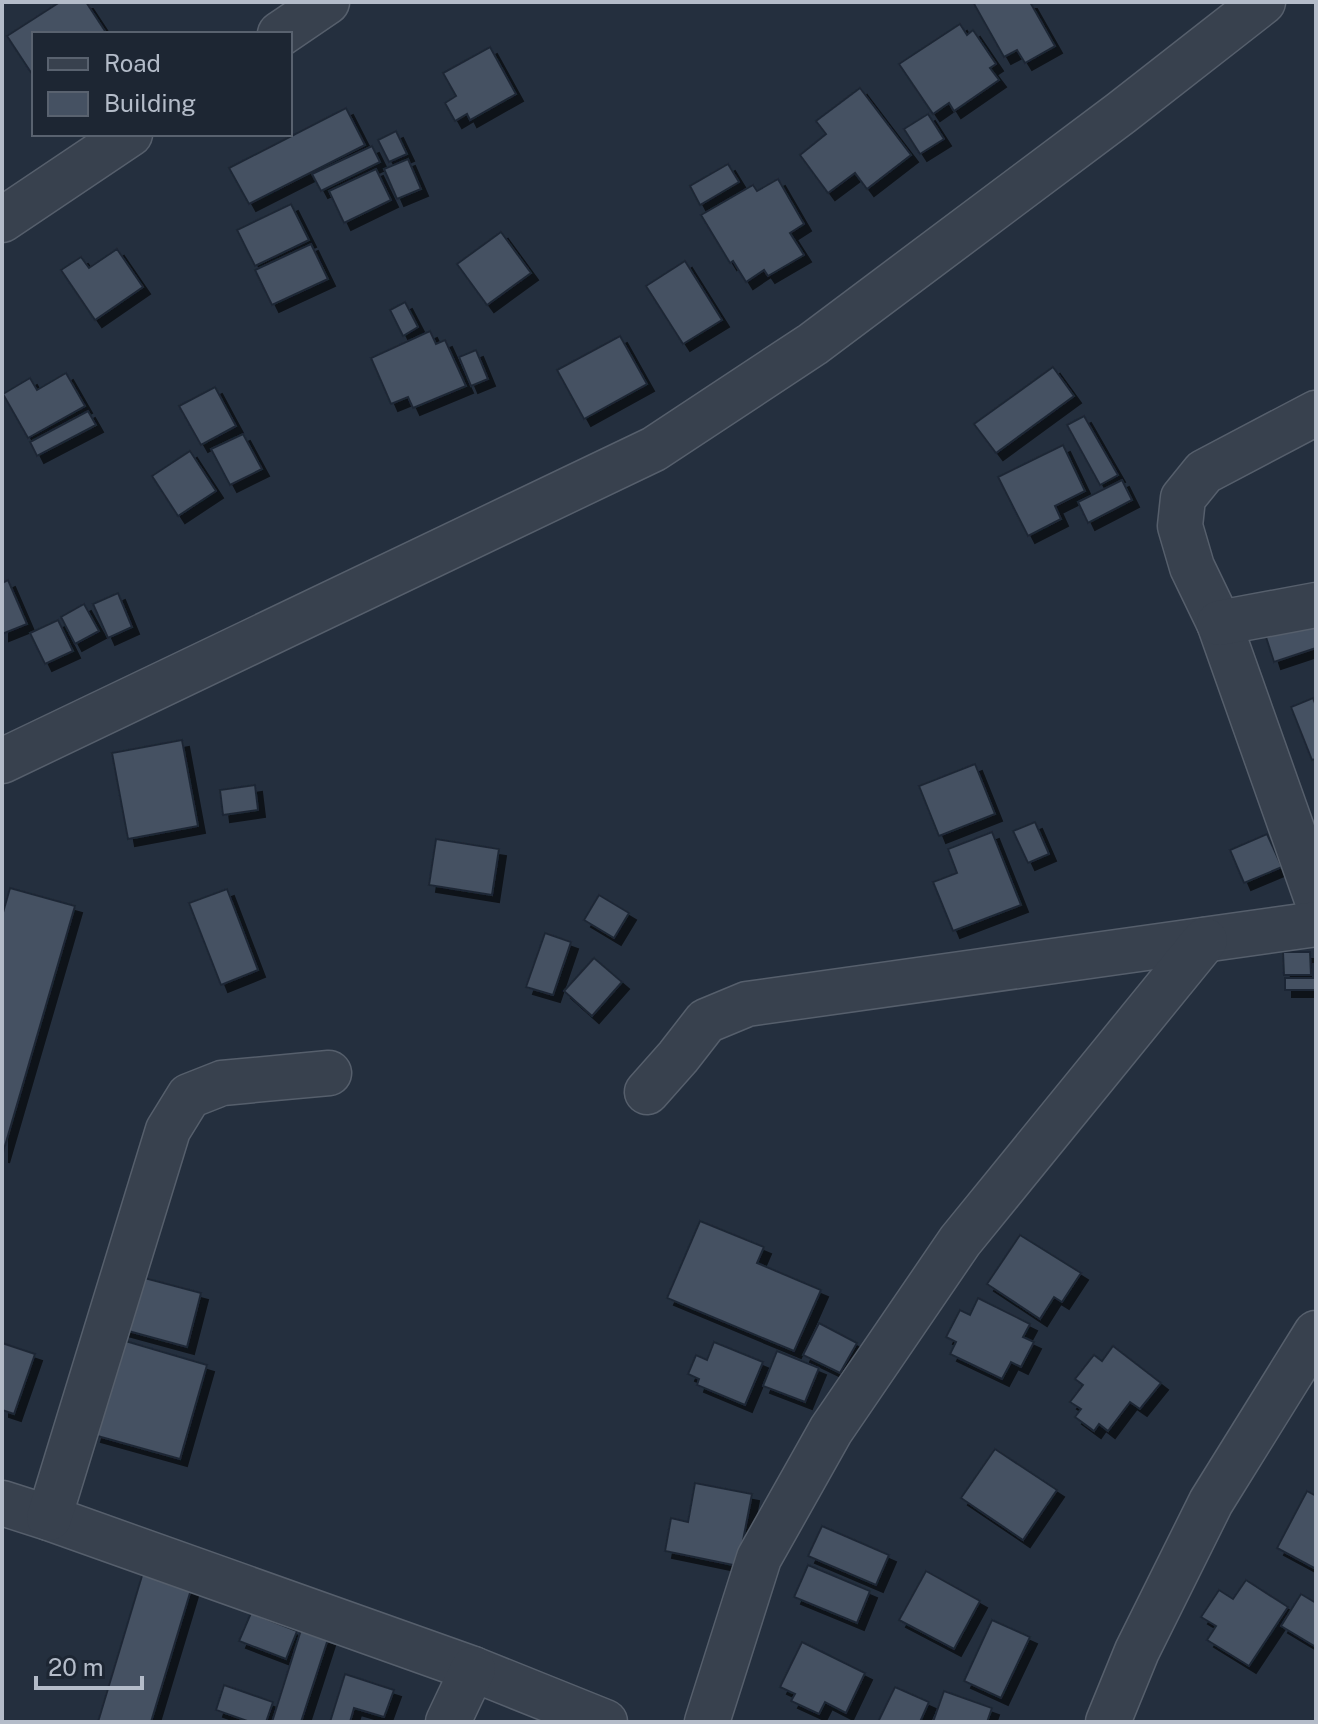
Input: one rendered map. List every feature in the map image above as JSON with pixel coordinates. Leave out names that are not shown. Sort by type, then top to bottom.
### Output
[{"type":"street","points":[[283,32],[327,2]]},
{"type":"street","points":[[2,761],[654,449],[813,344],[1121,113],[1263,2]]},
{"type":"street","points":[[2,220],[127,136]]},
{"type":"street","points":[[1316,413],[1204,472],[1183,498],[1180,526],[1192,567],[1219,623],[1316,897]]},
{"type":"street","points":[[1219,623],[1316,605]]},
{"type":"street","points":[[647,1092],[706,1021],[747,1004],[1316,924]]},
{"type":"street","points":[[707,1722],[759,1558],[831,1430],[960,1241],[1205,940]]},
{"type":"street","points":[[49,1518],[168,1130],[189,1096],[222,1083],[329,1073]]},
{"type":"street","points":[[1108,1722],[1137,1651],[1211,1502],[1316,1333]]},
{"type":"street","points":[[2,1503],[473,1669],[605,1722]]},
{"type":"street","points":[[448,1722],[473,1669]]},
{"type":"building","points":[[60,2],[86,2],[106,32],[32,32],[32,74],[7,36]]},
{"type":"building","points":[[973,2],[1030,2],[1055,46],[1025,63],[1017,50],[1004,57]]},
{"type":"building","points":[[960,24],[967,35],[973,30],[996,64],[990,68],[999,80],[954,111],[949,103],[933,114],[899,64]]},
{"type":"building","points":[[490,47],[516,94],[470,120],[467,114],[455,121],[445,103],[456,96],[443,73]]},
{"type":"building","points":[[860,88],[911,155],[867,189],[855,173],[828,193],[800,155],[826,134],[816,121]]},
{"type":"building","points":[[346,108],[365,145],[249,204],[229,168]]},
{"type":"building","points":[[928,114],[944,139],[920,154],[904,129]]},
{"type":"building","points":[[396,131],[407,154],[389,162],[378,140]]},
{"type":"building","points":[[372,146],[380,162],[321,191],[312,174]]},
{"type":"building","points":[[408,159],[421,189],[397,199],[384,169]]},
{"type":"building","points":[[728,164],[739,182],[700,205],[690,186]]},
{"type":"building","points":[[376,169],[391,200],[344,223],[329,191]]},
{"type":"building","points":[[778,179],[804,224],[790,233],[804,255],[768,276],[764,270],[746,282],[733,261],[730,263],[701,215],[753,185],[757,191]]},
{"type":"building","points":[[291,204],[309,240],[255,266],[237,230]]},
{"type":"building","points":[[501,232],[531,273],[487,305],[457,264]]},
{"type":"building","points":[[311,244],[328,279],[272,305],[255,270]]},
{"type":"building","points":[[117,249],[143,287],[95,320],[61,270],[81,257],[89,268]]},
{"type":"building","points":[[685,261],[722,320],[683,344],[646,286]]},
{"type":"building","points":[[405,302],[418,327],[403,336],[390,310]]},
{"type":"building","points":[[430,331],[436,344],[445,340],[466,386],[413,408],[408,397],[391,404],[371,358]]},
{"type":"building","points":[[620,336],[647,384],[584,419],[557,370]]},
{"type":"building","points":[[476,350],[488,379],[471,386],[459,357]]},
{"type":"building","points":[[1053,367],[1074,396],[996,453],[974,424]]},
{"type":"building","points":[[66,373],[85,406],[28,438],[3,394],[30,378],[37,390]]},
{"type":"building","points":[[215,387],[236,426],[201,445],[179,406]]},
{"type":"building","points":[[88,411],[96,425],[37,456],[30,442]]},
{"type":"building","points":[[1084,416],[1118,475],[1100,485],[1067,425]]},
{"type":"building","points":[[243,434],[262,469],[230,485],[211,449]]},
{"type":"building","points":[[1063,445],[1085,491],[1055,506],[1061,519],[1028,536],[998,477]]},
{"type":"building","points":[[190,451],[216,491],[178,516],[152,476]]},
{"type":"building","points":[[1122,480],[1132,500],[1088,523],[1078,502]]},
{"type":"building","points":[[8,580],[27,624],[2,634],[2,583]]},
{"type":"building","points":[[118,593],[132,627],[108,638],[93,604]]},
{"type":"building","points":[[84,604],[99,631],[75,644],[61,617]]},
{"type":"building","points":[[1316,617],[1316,648],[1274,662],[1265,634]]},
{"type":"building","points":[[58,620],[73,651],[45,664],[30,633]]},
{"type":"building","points":[[1313,698],[1316,706],[1316,759],[1312,760],[1291,707]]},
{"type":"building","points":[[182,740],[198,826],[128,839],[112,753]]},
{"type":"building","points":[[975,764],[995,814],[939,836],[919,786]]},
{"type":"building","points":[[255,785],[258,810],[223,815],[220,790]]},
{"type":"building","points":[[1035,822],[1049,854],[1028,863],[1013,831]]},
{"type":"building","points":[[992,832],[1021,905],[953,931],[933,882],[957,873],[948,849]]},
{"type":"building","points":[[1267,834],[1282,867],[1244,883],[1230,850]]},
{"type":"building","points":[[436,839],[499,849],[492,895],[429,885]]},
{"type":"building","points":[[10,888],[75,906],[2,1156],[2,916]]},
{"type":"building","points":[[227,889],[258,970],[221,985],[189,903]]},
{"type":"building","points":[[599,895],[629,913],[614,938],[584,920]]},
{"type":"building","points":[[545,933],[571,942],[553,995],[526,987]]},
{"type":"building","points":[[1283,952],[1310,952],[1311,975],[1284,975]]},
{"type":"building","points":[[594,958],[622,982],[592,1016],[564,991]]},
{"type":"building","points":[[1313,964],[1316,964],[1316,990],[1285,990],[1285,978],[1313,978]]},
{"type":"building","points":[[700,1221],[764,1247],[757,1263],[821,1290],[794,1351],[667,1298]]},
{"type":"building","points":[[1020,1235],[1081,1273],[1062,1302],[1054,1297],[1040,1319],[987,1284]]},
{"type":"building","points":[[137,1276],[201,1293],[187,1347],[121,1329]]},
{"type":"building","points":[[978,1298],[1030,1324],[1023,1337],[1034,1342],[1021,1367],[1011,1362],[1002,1379],[950,1354],[956,1342],[946,1337],[960,1310],[970,1315]]},
{"type":"building","points":[[819,1323],[857,1343],[840,1373],[803,1355]]},
{"type":"building","points":[[122,1340],[207,1365],[180,1459],[94,1435]]},
{"type":"building","points":[[714,1342],[763,1362],[745,1405],[697,1385],[699,1379],[688,1374],[696,1355],[707,1360]]},
{"type":"building","points":[[2,1343],[35,1354],[14,1414],[2,1410]]},
{"type":"building","points":[[1113,1346],[1161,1383],[1140,1409],[1130,1402],[1108,1431],[1099,1424],[1094,1431],[1075,1417],[1081,1409],[1070,1402],[1083,1385],[1075,1379],[1094,1355],[1102,1361]]},
{"type":"building","points":[[777,1351],[819,1368],[805,1402],[763,1386]]},
{"type":"building","points":[[995,1449],[1057,1490],[1023,1540],[961,1498]]},
{"type":"building","points":[[695,1483],[752,1494],[738,1566],[665,1551],[671,1518],[688,1522]]},
{"type":"building","points":[[1307,1491],[1316,1496],[1316,1569],[1277,1548]]},
{"type":"building","points":[[822,1526],[889,1555],[876,1585],[808,1556]]},
{"type":"building","points":[[808,1565],[870,1591],[857,1623],[794,1597]]},
{"type":"building","points":[[144,1569],[193,1583],[151,1722],[98,1722]]},
{"type":"building","points":[[926,1571],[980,1601],[954,1649],[899,1620]]},
{"type":"building","points":[[1246,1580],[1288,1607],[1249,1666],[1207,1640],[1216,1626],[1201,1617],[1219,1590],[1233,1599]]},
{"type":"building","points":[[1301,1594],[1316,1603],[1316,1647],[1281,1626]]},
{"type":"building","points":[[251,1613],[297,1631],[286,1659],[239,1641]]},
{"type":"building","points":[[992,1620],[1030,1637],[1001,1698],[964,1681]]},
{"type":"building","points":[[301,1630],[328,1639],[301,1722],[272,1722]]},
{"type":"building","points":[[802,1642],[865,1673],[846,1713],[825,1702],[819,1714],[791,1701],[795,1694],[780,1687]]},
{"type":"building","points":[[345,1674],[394,1690],[384,1717],[354,1708],[350,1722],[330,1722]]},
{"type":"building","points":[[224,1685],[273,1702],[266,1722],[250,1722],[216,1710]]},
{"type":"building","points":[[895,1687],[929,1702],[920,1722],[878,1722]]},
{"type":"building","points":[[944,1691],[992,1708],[987,1722],[933,1722]]}]
